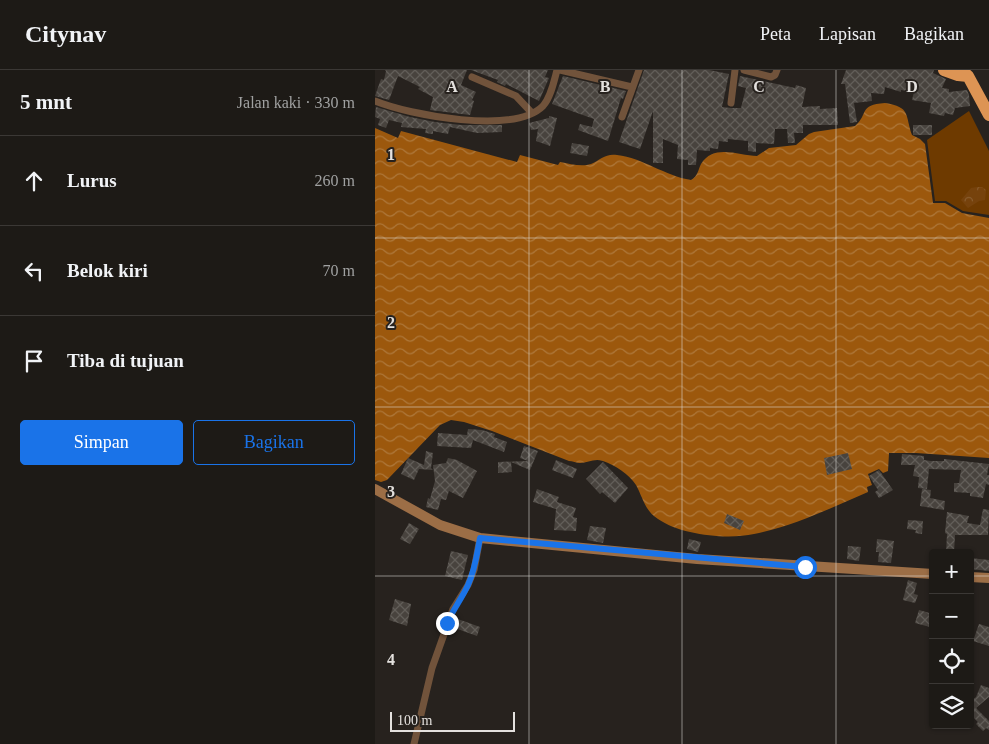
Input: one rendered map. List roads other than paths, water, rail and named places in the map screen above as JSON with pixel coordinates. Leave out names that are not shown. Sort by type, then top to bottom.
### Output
[{"type":"highway","points":[[944,70],[958,75],[965,73],[989,115]]},
{"type":"street","points":[[375,101],[421,113],[486,121],[511,120],[532,114],[543,106],[558,70],[632,87]]},
{"type":"street","points":[[622,117],[639,70]]},
{"type":"street","points":[[731,103],[735,70]]},
{"type":"street","points":[[744,70],[771,77],[775,75],[777,70]]},
{"type":"street","points":[[471,77],[517,96],[532,114]]},
{"type":"street","points":[[375,489],[434,522],[480,538],[765,564],[929,574]]},
{"type":"street","points":[[414,744],[432,668],[453,610],[471,578],[480,538]]},
{"type":"street","points":[[974,577],[989,578]]},
{"type":"water","points":[[885,103],[899,107],[906,113],[912,135],[925,144],[933,203],[945,203],[962,213],[989,218],[989,458],[889,453],[888,471],[883,473],[879,469],[868,474],[872,485],[867,487],[868,492],[812,516],[769,531],[743,536],[705,535],[679,529],[658,519],[647,508],[630,477],[603,461],[597,460],[580,463],[569,461],[492,431],[451,420],[440,425],[387,480],[381,482],[375,480],[375,128],[398,138],[401,131],[517,162],[520,155],[558,165],[560,162],[584,165],[591,164],[606,156],[617,155],[691,180],[706,158],[713,154],[727,152],[757,156],[769,148],[796,145],[814,132],[855,126],[867,108]]}]
